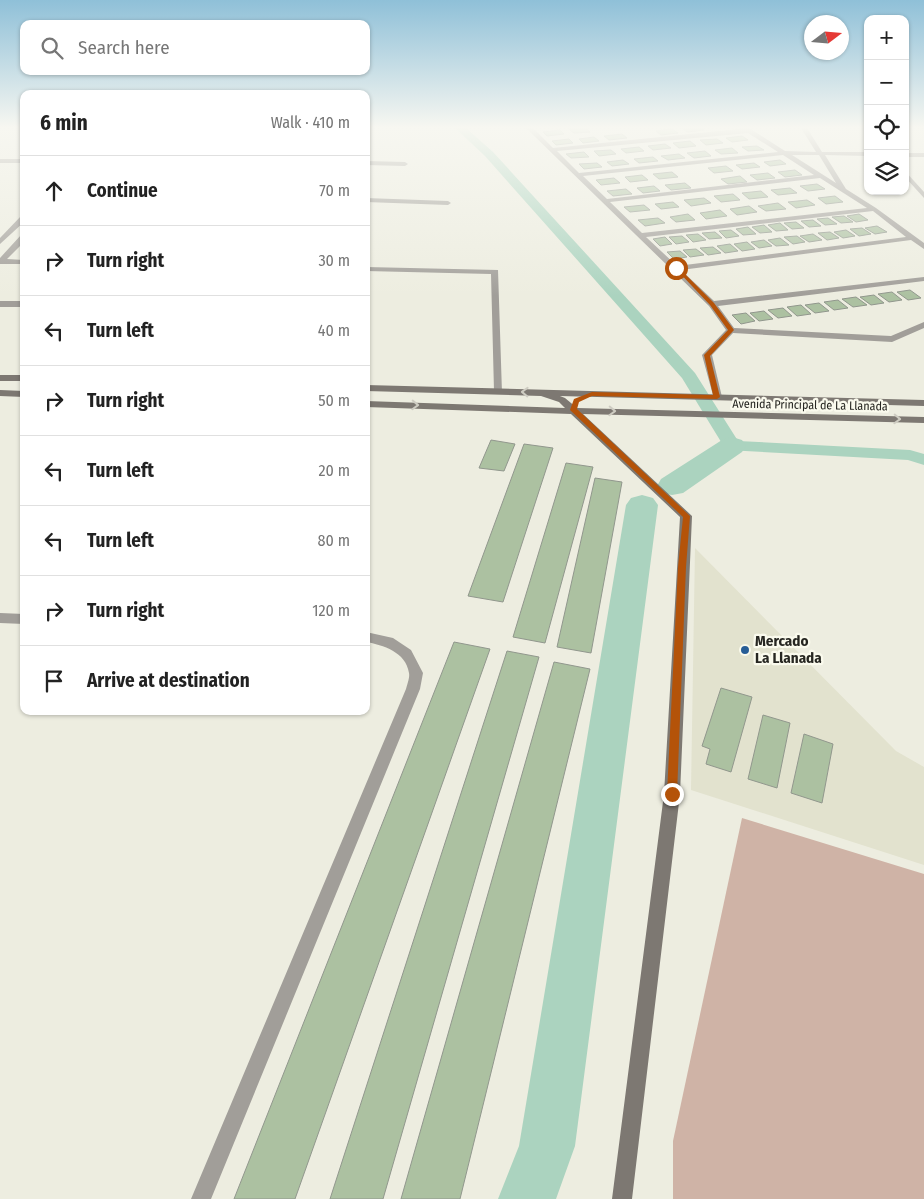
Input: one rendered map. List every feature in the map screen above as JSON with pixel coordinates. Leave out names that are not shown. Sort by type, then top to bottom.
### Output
[{"type":"main road","points":[[0,378],[20,378]]},
{"type":"main road","name":"Avenida Principal de La Llanada","points":[[370,388],[924,403]]},
{"type":"main road","points":[[0,393],[20,394]]},
{"type":"main road","points":[[543,393],[562,400],[686,516],[672,794],[622,1199]]},
{"type":"main road","points":[[573,410],[576,401],[592,394]]},
{"type":"main road","name":"Avenida Principal de La Llanada","points":[[370,404],[714,416],[924,420]]},
{"type":"street","points":[[587,184],[712,304],[732,330]]},
{"type":"street","points":[[604,201],[751,184]]},
{"type":"street","points":[[833,184],[874,209],[924,247]]},
{"type":"street","points":[[841,184],[846,192]]},
{"type":"street","points":[[914,184],[924,196]]},
{"type":"street","points":[[370,200],[448,202]]},
{"type":"street","points":[[640,235],[874,209]]},
{"type":"street","points":[[0,242],[20,222]]},
{"type":"street","points":[[676,268],[912,238]]},
{"type":"street","points":[[0,261],[20,241]]},
{"type":"street","points":[[0,261],[20,262]]},
{"type":"street","points":[[370,269],[495,272],[499,391]]},
{"type":"street","points":[[712,304],[924,279]]},
{"type":"street","points":[[0,304],[20,304]]},
{"type":"street","points":[[717,397],[707,355],[732,330],[892,338],[924,325]]},
{"type":"street","points":[[0,618],[20,619]]},
{"type":"street","points":[[201,1199],[413,689],[416,673],[406,653],[388,641],[370,638]]},
{"type":"shaded area","name":"Mercado La Llanada","points":[[695,548],[896,751],[924,767],[924,865],[691,790]]},
{"type":"shaded area","points":[[742,818],[924,874],[924,1199],[673,1199],[673,1141]]},
{"type":"building","points":[[686,184],[691,188],[671,190],[665,185]]},
{"type":"building","points":[[817,184],[825,189],[808,191],[800,186]]},
{"type":"building","points":[[654,186],[660,191],[643,193],[637,188]]},
{"type":"building","points":[[790,188],[797,193],[778,195],[771,190]]},
{"type":"building","points":[[626,189],[632,194],[613,196],[607,191]]},
{"type":"building","points":[[761,191],[768,197],[749,199],[742,193]]},
{"type":"building","points":[[733,194],[740,200],[721,202],[714,196]]},
{"type":"building","points":[[835,196],[843,202],[826,204],[818,198]]},
{"type":"building","points":[[704,198],[711,203],[691,206],[684,200]]},
{"type":"building","points":[[807,200],[815,205],[796,208],[788,202]]},
{"type":"building","points":[[673,202],[679,207],[661,209],[655,204]]},
{"type":"building","points":[[778,203],[786,209],[766,211],[758,206]]},
{"type":"building","points":[[644,205],[650,210],[630,212],[624,207]]},
{"type":"building","points":[[749,206],[757,212],[737,215],[730,209]]},
{"type":"building","points":[[720,210],[727,216],[706,219],[700,213]]},
{"type":"building","points":[[688,214],[695,220],[676,222],[670,217]]},
{"type":"building","points":[[859,214],[868,220],[856,222],[847,216]]},
{"type":"building","points":[[844,216],[853,222],[841,223],[832,217]]},
{"type":"building","points":[[658,218],[665,223],[645,226],[638,220]]},
{"type":"building","points":[[828,218],[837,224],[825,225],[817,219]]},
{"type":"building","points":[[813,220],[821,226],[809,227],[801,221]]},
{"type":"building","points":[[796,222],[804,228],[792,229],[784,223]]},
{"type":"building","points":[[780,223],[788,230],[776,231],[768,225]]},
{"type":"building","points":[[764,225],[772,232],[760,233],[752,227]]},
{"type":"building","points":[[877,226],[887,232],[875,234],[865,228]]},
{"type":"building","points":[[748,227],[756,234],[743,235],[736,229]]},
{"type":"building","points":[[862,228],[871,234],[859,236],[850,229]]},
{"type":"building","points":[[731,230],[739,236],[726,238],[719,231]]},
{"type":"building","points":[[846,230],[855,236],[843,238],[834,232]]},
{"type":"building","points":[[715,232],[722,238],[709,239],[702,233]]},
{"type":"building","points":[[830,232],[839,238],[827,240],[818,233]]},
{"type":"building","points":[[698,234],[706,240],[693,242],[686,235]]},
{"type":"building","points":[[813,234],[822,240],[809,242],[800,236]]},
{"type":"building","points":[[682,236],[689,242],[676,244],[669,237]]},
{"type":"building","points":[[797,236],[805,242],[793,244],[784,237]]},
{"type":"building","points":[[665,237],[672,244],[660,246],[653,239]]},
{"type":"building","points":[[780,238],[789,245],[776,246],[768,240]]},
{"type":"building","points":[[764,240],[772,246],[759,248],[751,242]]},
{"type":"building","points":[[747,242],[755,249],[742,251],[734,244]]},
{"type":"building","points":[[730,244],[738,251],[725,253],[717,246]]},
{"type":"building","points":[[713,247],[721,253],[708,255],[700,248]]},
{"type":"building","points":[[696,249],[704,255],[690,257],[683,250]]},
{"type":"building","points":[[680,251],[687,257],[674,259],[667,252]]},
{"type":"building","points":[[910,290],[921,298],[908,300],[897,292]]},
{"type":"building","points":[[892,292],[902,300],[889,302],[878,294]]},
{"type":"building","points":[[874,295],[884,303],[871,305],[860,297]]},
{"type":"building","points":[[856,297],[867,305],[853,307],[842,299]]},
{"type":"building","points":[[838,300],[848,308],[834,310],[824,302]]},
{"type":"building","points":[[819,303],[829,311],[815,313],[805,305]]},
{"type":"building","points":[[801,305],[811,314],[797,316],[787,307]]},
{"type":"building","points":[[783,308],[792,316],[778,318],[768,310]]},
{"type":"building","points":[[764,311],[773,319],[759,321],[750,313]]},
{"type":"building","points":[[746,313],[755,321],[741,324],[732,315]]},
{"type":"building","points":[[491,440],[515,444],[504,471],[479,468]]},
{"type":"building","points":[[524,444],[553,448],[503,602],[468,596]]},
{"type":"building","points":[[566,463],[593,467],[545,643],[513,637]]},
{"type":"building","points":[[595,478],[622,482],[591,653],[557,647]]},
{"type":"building","points":[[454,642],[490,649],[295,1199],[234,1199]]},
{"type":"building","points":[[507,651],[539,657],[383,1199],[330,1199]]},
{"type":"building","points":[[554,662],[590,669],[460,1199],[401,1199]]},
{"type":"building","points":[[721,688],[752,697],[731,772],[706,764],[710,749],[702,746]]},
{"type":"building","points":[[763,715],[790,723],[777,788],[748,779]]},
{"type":"building","points":[[804,734],[833,744],[822,803],[791,793]]},
{"type":"waterway","points":[[516,184],[689,376],[732,446],[910,455],[924,460]]},
{"type":"waterway","points":[[672,486],[732,446]]},
{"type":"waterway","points":[[527,1199],[547,1146],[642,505]]},
{"type":"place","name":"Mercado La Llanada","points":[[745,650]]},
{"type":"route","points":[[672,794],[686,516],[573,410],[576,401],[592,394],[717,397],[707,355],[732,330],[712,304],[676,268]]}]
